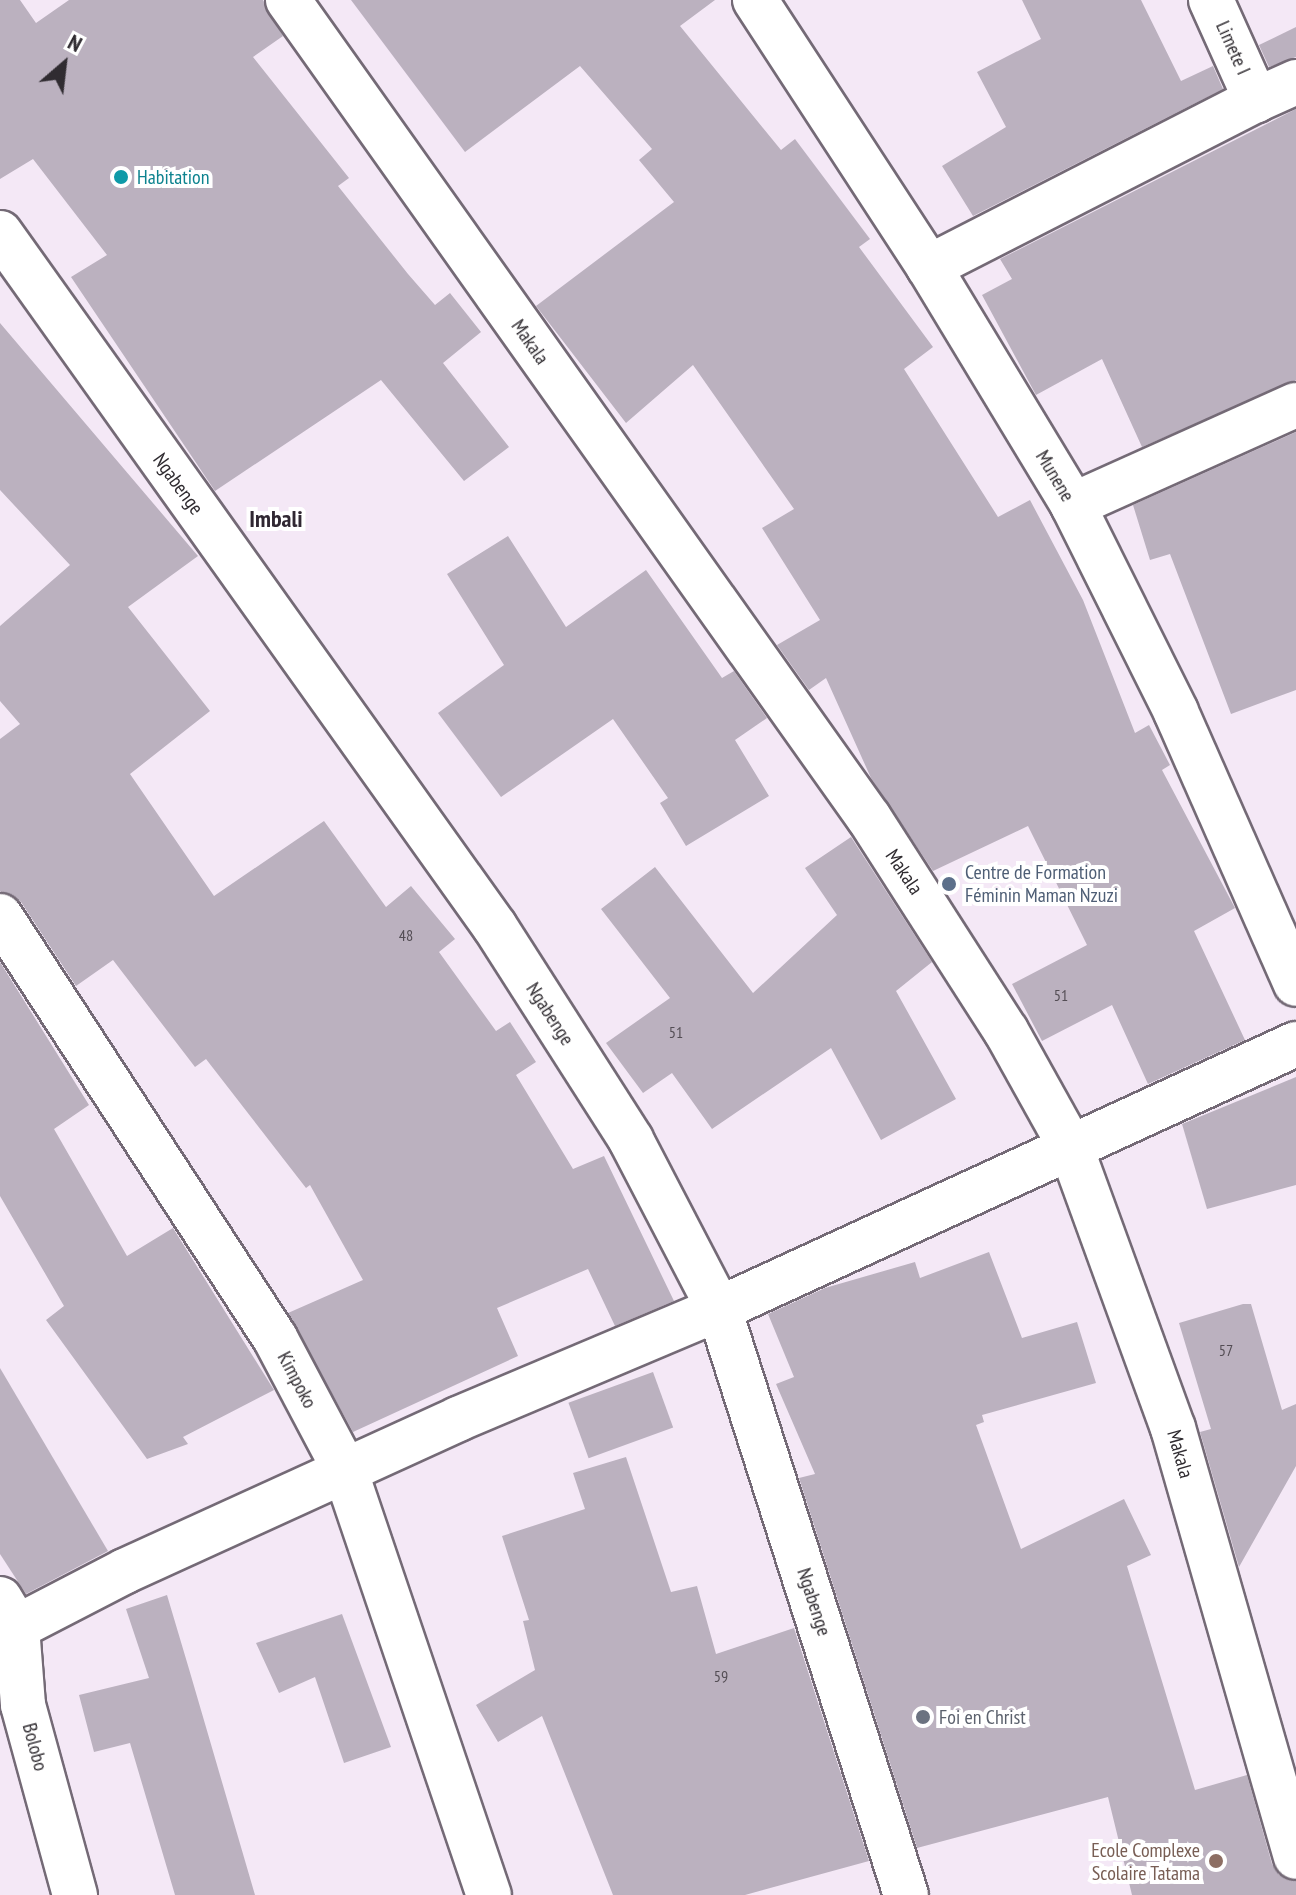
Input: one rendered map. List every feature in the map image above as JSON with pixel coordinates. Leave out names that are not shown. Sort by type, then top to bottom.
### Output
[{"type":"street","name":"Makala","points":[[288,0],[869,818],[1006,1031],[1071,1148],[1173,1428],[1296,1857]]},
{"type":"street","name":"Munene","points":[[755,0],[929,267],[1073,505],[1176,712],[1296,984]]},
{"type":"street","name":"Limete I","points":[[1211,0],[1256,100],[1296,82]]},
{"type":"street","points":[[929,267],[1256,100]]},
{"type":"street","name":"Ngabenge","points":[[0,233],[495,927],[631,1140],[719,1309],[906,1895]]},
{"type":"street","points":[[1073,505],[1296,405]]},
{"type":"street","name":"Kimpoko","points":[[0,916],[275,1338],[345,1470],[489,1895]]},
{"type":"street","points":[[9,1613],[125,1571],[345,1470],[719,1309],[1296,1044]]},
{"type":"street","name":"Bolobo","points":[[9,1613],[12,1717],[75,1895]]},
{"type":"building","points":[[0,0],[20,0],[36,23],[69,0],[263,0],[283,36],[253,57],[349,178],[338,186],[408,274],[435,305],[450,293],[481,332],[443,363],[509,447],[464,481],[381,380],[215,491],[71,277],[107,255],[33,159],[0,179]]},
{"type":"building","points":[[351,0],[715,0],[680,26],[781,150],[795,139],[870,239],[859,247],[933,347],[904,369],[998,517],[1030,500],[1083,600],[1135,733],[1149,725],[1170,765],[1162,770],[1235,908],[1194,931],[1245,1040],[1148,1084],[1112,1005],[1042,1041],[1012,984],[1087,945],[1028,826],[933,871],[871,778],[826,678],[809,690],[777,645],[820,620],[762,528],[794,509],[693,365],[626,423],[536,306],[674,202],[639,160],[652,149],[580,66],[465,152]]},
{"type":"building","points":[[1022,0],[1141,0],[1181,81],[1213,66],[1223,89],[973,216],[942,166],[1006,127],[977,72],[1041,39]]},
{"type":"building","points":[[1296,27],[1296,57],[1269,67],[1259,45]]},
{"type":"building","points":[[1296,109],[1296,380],[1142,447],[1102,359],[1036,395],[982,295],[1012,279],[1000,259]]},
{"type":"building","points":[[0,323],[198,556],[128,607],[210,711],[130,774],[214,896],[324,821],[386,907],[411,886],[455,939],[439,952],[496,1031],[510,1022],[536,1062],[516,1075],[573,1169],[604,1156],[674,1301],[615,1326],[588,1269],[497,1308],[518,1356],[353,1432],[288,1313],[363,1280],[310,1185],[306,1188],[206,1059],[195,1067],[113,960],[76,986],[21,902],[0,891],[0,739],[20,724],[0,701],[0,626],[70,565],[0,490]]},
{"type":"building","points":[[1296,432],[1296,690],[1231,714],[1170,554],[1150,560],[1133,505]]},
{"type":"building","points":[[508,536],[566,627],[646,570],[722,678],[734,671],[767,718],[735,740],[769,796],[686,846],[660,803],[668,798],[613,719],[501,797],[438,713],[504,665],[447,574]]},
{"type":"building","points":[[851,837],[932,962],[896,991],[956,1099],[881,1140],[831,1048],[712,1129],[672,1073],[643,1093],[606,1043],[670,998],[601,909],[655,867],[753,993],[837,915],[805,868]]},
{"type":"building","points":[[0,962],[89,1105],[54,1129],[127,1256],[173,1228],[274,1390],[183,1437],[188,1444],[147,1459],[46,1320],[64,1306],[0,1196]]},
{"type":"building","points":[[1296,1077],[1296,1185],[1207,1209],[1182,1124]]},
{"type":"building","points":[[989,1252],[1022,1338],[1077,1322],[1096,1383],[982,1415],[984,1422],[976,1425],[1021,1549],[1124,1499],[1151,1555],[1127,1566],[1195,1790],[1247,1775],[1272,1864],[1279,1875],[1296,1881],[1296,1895],[1132,1895],[1108,1797],[917,1848],[799,1478],[815,1474],[776,1384],[794,1377],[768,1314],[825,1288],[915,1262],[920,1278]]},
{"type":"building","points":[[1251,1304],[1282,1410],[1296,1404],[1296,1466],[1239,1567],[1200,1432],[1211,1429],[1179,1323]]},
{"type":"building","points":[[0,1368],[108,1551],[26,1594],[0,1554]]},
{"type":"building","points":[[653,1372],[673,1427],[589,1458],[568,1403]]},
{"type":"building","points":[[626,1457],[671,1592],[697,1586],[716,1654],[794,1628],[869,1861],[745,1895],[613,1895],[542,1716],[498,1742],[476,1705],[535,1670],[523,1621],[529,1620],[502,1536],[585,1509],[573,1473]]},
{"type":"building","points":[[167,1595],[255,1895],[175,1895],[130,1743],[94,1752],[79,1695],[149,1678],[126,1609]]},
{"type":"building","points":[[342,1614],[391,1747],[344,1763],[315,1677],[279,1693],[256,1643]]},
{"type":"place","name":"Habitation","points":[[121,177]]},
{"type":"place","name":"Centre de Formation Féminin Maman Nzuzi","points":[[949,884]]},
{"type":"place","name":"Foi en Christ","points":[[923,1717]]},
{"type":"place","name":"Ecole Complexe Scolaire Tatama","points":[[1216,1861]]},
{"type":"district","name":"Imbali","points":[[276,519]]}]
